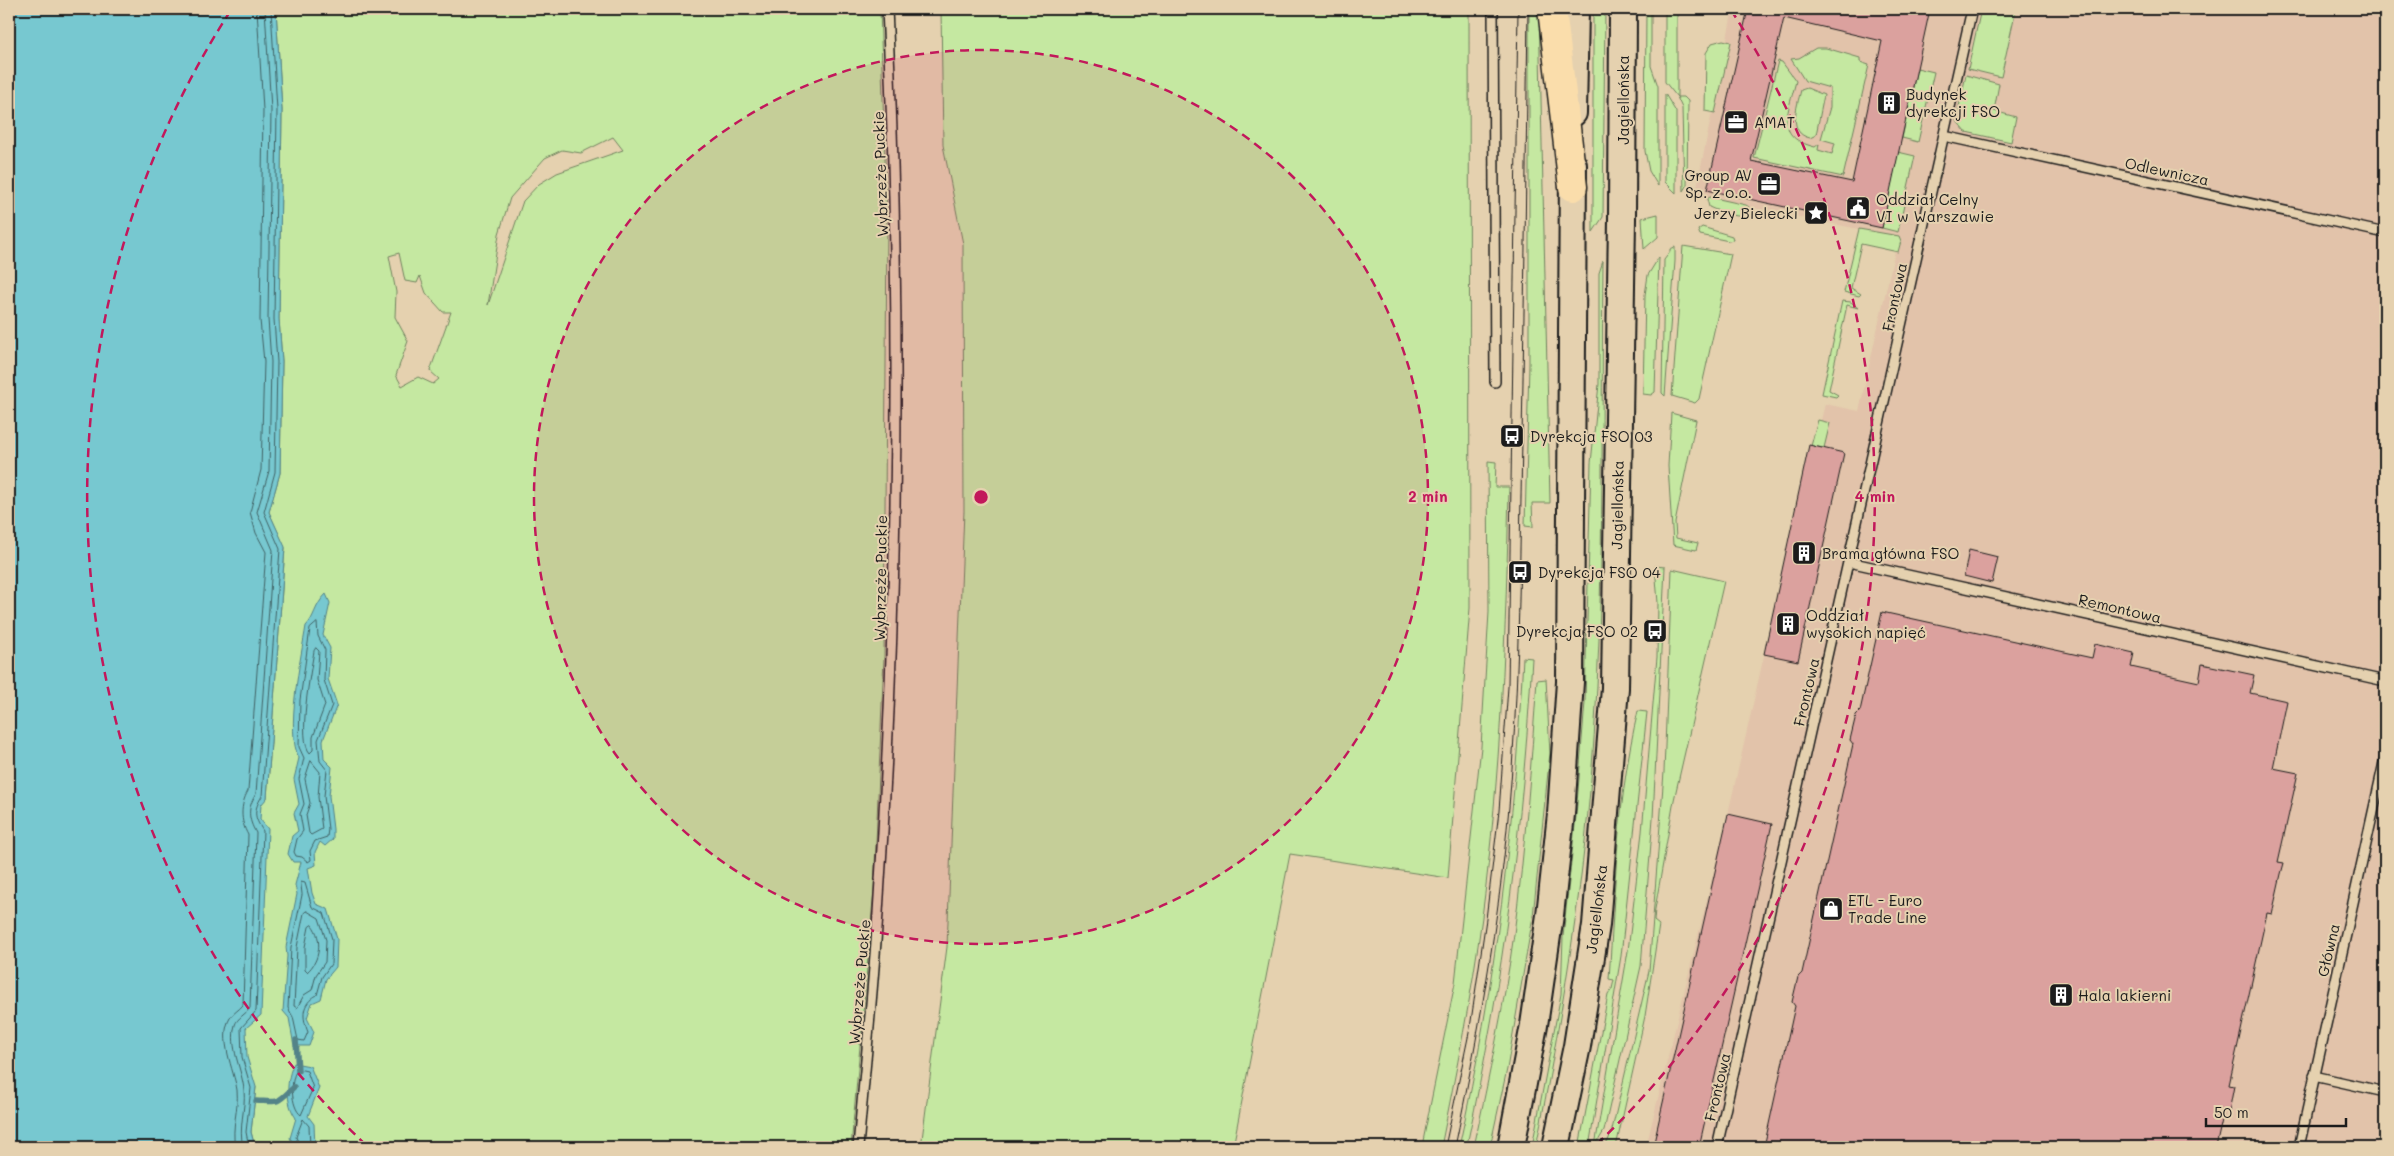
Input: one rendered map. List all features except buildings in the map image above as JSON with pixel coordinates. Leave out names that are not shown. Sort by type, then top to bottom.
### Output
[{"type":"highway","points":[[1552,9],[1573,187]]},
{"type":"main road","points":[[1511,1147],[1534,1024],[1550,915],[1561,814],[1570,682],[1574,9]]},
{"type":"main road","name":"Jagiellońska","points":[[1556,1147],[1577,1046],[1596,925],[1615,688],[1623,9]]},
{"type":"lane","name":"Wybrzeże Puckie","points":[[858,1147],[878,916],[892,659],[896,478],[896,214],[887,9]]},
{"type":"lane","points":[[1494,9],[1495,382]]},
{"type":"lane","name":"Frontowa","points":[[1717,1147],[1850,562],[1972,9]]},
{"type":"lane","name":"Odlewnicza","points":[[1944,136],[2385,233]]},
{"type":"lane","name":"Remontowa","points":[[1850,562],[2385,682]]},
{"type":"lane","name":"Główna","points":[[2298,1147],[2385,758]]},
{"type":"lane","points":[[2314,1076],[2385,1092]]},
{"type":"shaded area","points":[[1733,9],[2385,9],[2385,1147],[1646,1147],[1728,814],[1788,550],[1825,404],[1859,411],[1898,237],[1695,196]]},
{"type":"green space","points":[[276,9],[880,9],[887,219],[884,657],[874,889],[851,1147],[255,1147],[251,1132],[256,1087],[238,1073],[241,818],[267,798],[285,548],[269,512],[280,473],[282,361],[279,319],[282,110]],"holes":[[[613,137],[623,150],[557,173],[539,184],[523,201],[488,305],[499,234],[510,198],[545,158],[562,150],[581,153]],[[399,253],[405,281],[417,283],[420,276],[426,293],[443,312],[451,312],[430,371],[439,379],[433,384],[418,377],[402,386],[396,375],[408,341],[395,317],[396,292],[389,256]]]},
{"type":"green space","points":[[941,9],[1469,9],[1470,608],[1448,878],[1290,854],[1233,1147],[921,1147],[947,947],[964,511],[963,244],[943,145]]},
{"type":"green space","points":[[1529,9],[1539,9],[1550,503],[1532,503],[1533,527],[1525,526],[1529,364]]},
{"type":"green space","points":[[1593,9],[1605,9],[1603,217],[1593,232]]},
{"type":"green space","points":[[1646,9],[1651,9],[1651,66],[1658,86],[1658,186],[1649,171],[1645,151]]},
{"type":"green space","points":[[1665,9],[1677,9],[1677,97],[1665,82]]},
{"type":"green space","points":[[1981,9],[2016,9],[2001,77],[1968,69]]},
{"type":"green space","points":[[1723,40],[1731,42],[1715,113],[1705,111],[1706,53],[1712,43]]},
{"type":"green space","points":[[1816,48],[1826,48],[1860,58],[1860,62],[1869,65],[1843,177],[1754,158],[1778,61],[1782,62],[1796,81],[1788,114],[1787,123],[1789,130],[1802,143],[1815,147],[1819,144],[1818,150],[1832,154],[1835,143],[1821,139],[1830,107],[1830,88],[1805,81],[1791,59],[1799,58]]},
{"type":"green space","points":[[1917,68],[1934,72],[1918,142],[1902,138]]},
{"type":"green space","points":[[1966,75],[1999,84],[1994,111],[2016,117],[2011,142],[1966,132],[1956,120]]},
{"type":"green space","points":[[1807,88],[1824,95],[1816,135],[1810,138],[1798,131],[1795,118],[1801,90]]},
{"type":"green space","points":[[1665,94],[1676,112],[1676,193],[1665,182]]},
{"type":"green space","points":[[1677,97],[1684,97],[1688,101],[1687,186],[1684,191],[1682,108]]},
{"type":"green space","points":[[1898,152],[1915,156],[1898,232],[1882,228]]},
{"type":"green space","points":[[1710,197],[1746,205],[1749,207],[1750,214],[1748,217],[1738,216],[1713,209],[1709,207],[1707,199]]},
{"type":"green space","points":[[1658,214],[1658,237],[1644,249],[1642,218]]},
{"type":"green space","points":[[1702,227],[1732,236],[1733,240],[1729,241],[1700,235],[1698,230]]},
{"type":"green space","points":[[1859,229],[1899,236],[1901,241],[1898,252],[1861,244],[1851,288],[1861,294],[1859,296],[1844,292]]},
{"type":"green space","points":[[1683,246],[1731,254],[1699,399],[1695,403],[1672,396]]},
{"type":"green space","points":[[1675,247],[1665,396],[1662,393],[1664,260],[1670,249]]},
{"type":"green space","points":[[1659,257],[1655,392],[1651,395],[1643,394],[1645,295],[1648,275]]},
{"type":"green space","points":[[1603,261],[1601,578],[1592,767],[1583,863],[1570,958],[1536,1147],[1532,1147],[1561,994],[1563,937],[1576,816],[1585,702],[1591,463],[1599,384],[1599,273]]},
{"type":"green space","points":[[1842,301],[1851,302],[1858,308],[1847,305],[1829,390],[1838,395],[1836,397],[1822,394]]},
{"type":"green space","points":[[1671,413],[1696,420],[1675,523],[1676,538],[1698,543],[1696,550],[1673,545],[1668,466]]},
{"type":"green space","points":[[1818,420],[1830,423],[1824,448],[1811,446]]},
{"type":"green space","points":[[1488,461],[1496,462],[1495,487],[1509,487],[1502,702],[1494,810],[1482,917],[1473,975],[1441,1147],[1422,1146],[1455,983],[1481,747],[1489,612]]},
{"type":"green space","points":[[1655,566],[1665,567],[1653,818],[1641,966],[1604,1131],[1595,1146],[1628,951],[1642,832],[1657,657],[1658,603]]},
{"type":"green space","points":[[1672,569],[1724,581],[1674,800],[1655,909],[1654,921],[1659,925],[1645,1016],[1616,1147],[1605,1147],[1611,1134],[1649,971],[1664,772]]},
{"type":"green space","points":[[1523,657],[1532,658],[1523,780],[1510,901],[1492,1020],[1468,1140],[1464,1147],[1459,1147],[1483,1025],[1502,904],[1515,781]]},
{"type":"green space","points":[[1546,679],[1550,753],[1533,916],[1507,1069],[1490,1147],[1474,1147],[1501,1014],[1514,934],[1525,839],[1537,680]]},
{"type":"green space","points":[[1638,711],[1647,712],[1621,956],[1589,1147],[1579,1147],[1608,995],[1614,980],[1609,979],[1618,844],[1625,777]]},
{"type":"water","points":[[9,9],[276,9],[282,110],[279,319],[282,361],[280,473],[269,512],[285,547],[267,798],[261,805],[260,819],[268,829],[261,1015],[246,1028],[247,1057],[256,1087],[251,1132],[255,1147],[9,1147]]},
{"type":"water","points":[[326,594],[330,603],[323,635],[330,648],[328,679],[337,705],[323,740],[324,759],[332,767],[329,796],[333,839],[325,846],[320,842],[315,852],[316,865],[308,868],[312,893],[316,904],[328,909],[337,939],[336,967],[326,979],[321,999],[312,1003],[307,1018],[314,1032],[309,1046],[294,1046],[289,1018],[283,1011],[286,947],[297,894],[295,885],[301,862],[293,862],[288,854],[292,836],[298,831],[294,813],[299,804],[294,779],[299,758],[293,731],[295,694],[306,626]]},
{"type":"water","points":[[294,1063],[310,1066],[319,1088],[308,1116],[314,1124],[315,1147],[295,1147],[290,1138],[296,1118],[288,1098],[288,1083]]},
{"type":"waterway","points":[[296,1040],[298,1071]]},
{"type":"waterway","points":[[256,1101],[278,1101],[294,1087]]},
{"type":"tram line","points":[[1445,1147],[1470,1028],[1486,919],[1499,811],[1508,687],[1518,9]]},
{"type":"tram line","points":[[1455,1147],[1480,1021],[1494,936],[1505,850],[1512,768],[1520,575],[1528,9]]},
{"type":"place","name":"Budynek dyrekcji FSO","points":[[1889,103]]},
{"type":"place","name":"AMAT","points":[[1736,122]]},
{"type":"place","name":"Group AV Sp. z o.o.","points":[[1769,184]]},
{"type":"place","name":"Oddział Celny VI w Warszawie","points":[[1858,208]]},
{"type":"place","name":"Jerzy Bielecki","points":[[1816,213]]},
{"type":"place","name":"Dyrekcja FSO 03","points":[[1512,436]]},
{"type":"place","name":"Brama główna FSO","points":[[1804,553]]},
{"type":"place","name":"Dyrekcja FSO 04","points":[[1520,572]]},
{"type":"place","name":"Oddział wysokich napięć","points":[[1788,624]]},
{"type":"place","name":"Dyrekcja FSO 02","points":[[1655,631]]},
{"type":"place","name":"ETL - Euro Trade Line","points":[[1831,909]]},
{"type":"place","name":"Hala lakierni","points":[[2061,995]]}]
